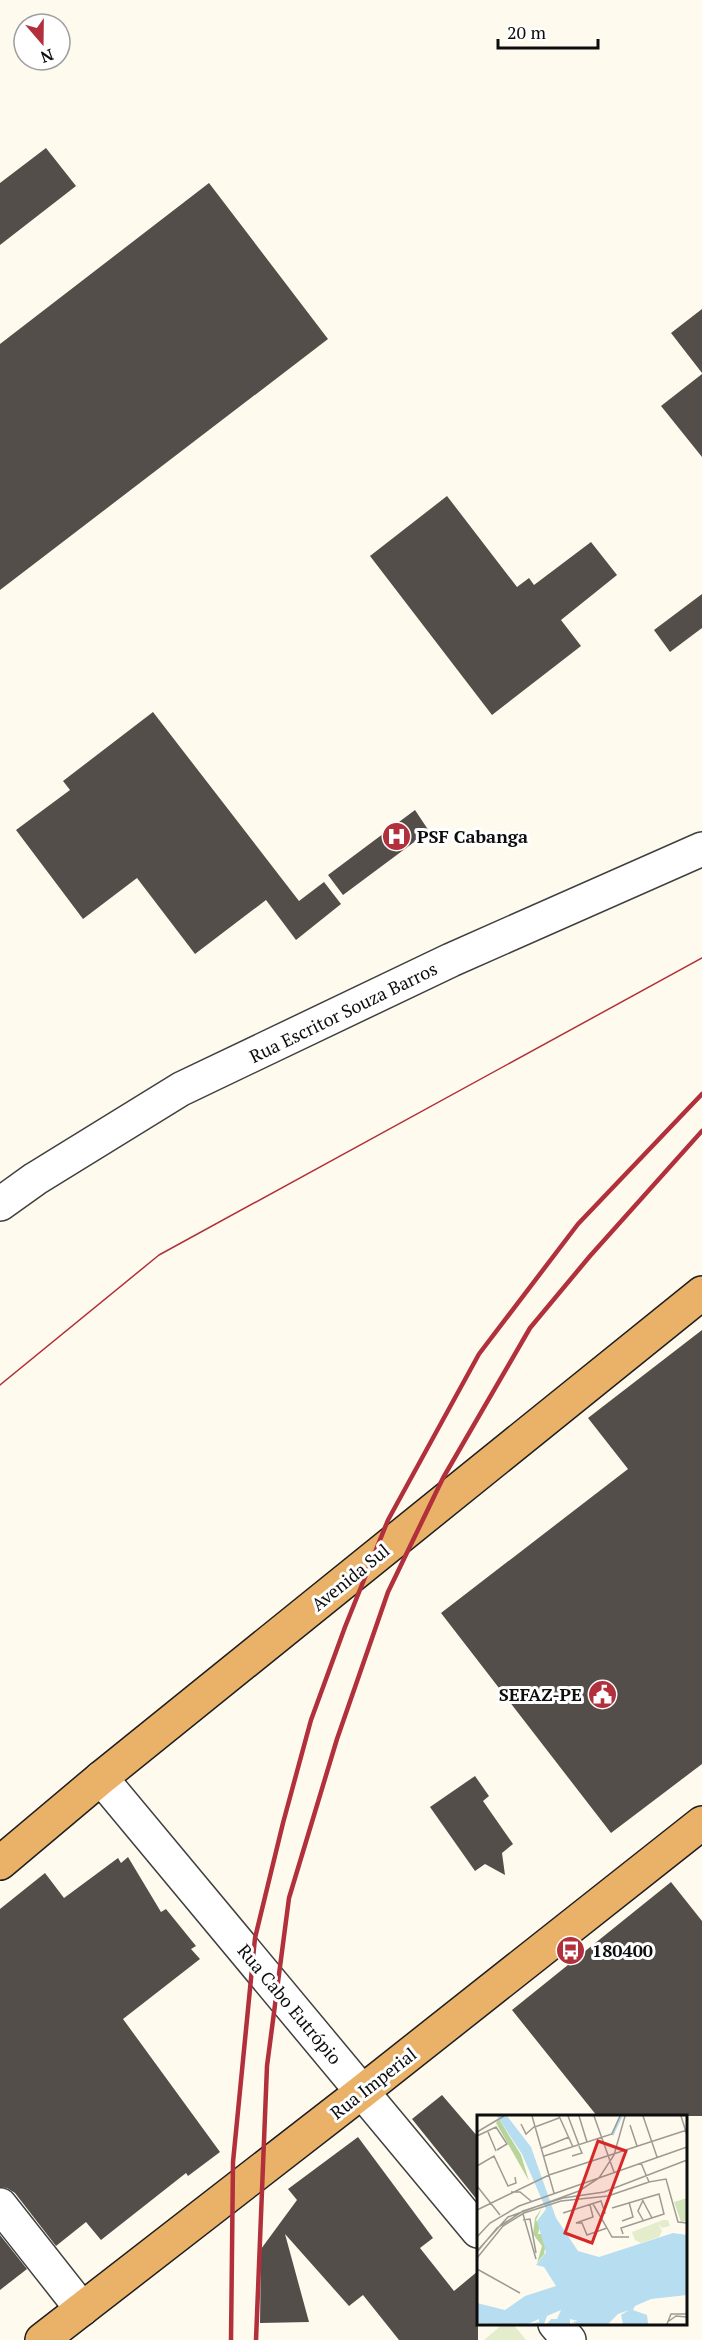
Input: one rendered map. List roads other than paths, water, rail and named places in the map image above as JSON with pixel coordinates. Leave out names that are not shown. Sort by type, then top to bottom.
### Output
[{"type":"highway","name":"Avenida Sul","points":[[0,1863],[101,1778],[702,1293]]},
{"type":"highway","name":"Rua Imperial","points":[[42,2340],[363,2091],[702,1823]]},
{"type":"street","name":"Rua Escritor Souza Barros","points":[[0,1204],[35,1179],[180,1089],[451,960],[702,849]]},
{"type":"street","name":"Rua Cabo Eutrópio","points":[[101,1778],[477,2229]]},
{"type":"street","points":[[0,2205],[82,2309]]},
{"type":"street","points":[[556,2325],[569,2340]]},
{"type":"tram line","points":[[0,1385],[159,1255],[702,958]]},
{"type":"railway","points":[[231,2340],[233,2162],[255,1938],[311,1720],[345,1627],[388,1520],[479,1354],[578,1224],[702,1094]]},
{"type":"railway","points":[[256,2340],[267,2066],[289,1898],[337,1739],[388,1592],[443,1478],[530,1328],[590,1256],[702,1131]]},
{"type":"place","name":"PSF Cabanga","points":[[396,836]]},
{"type":"place","name":"SEFAZ-PE","points":[[603,1694]]},
{"type":"place","name":"180400","points":[[571,1950]]}]
